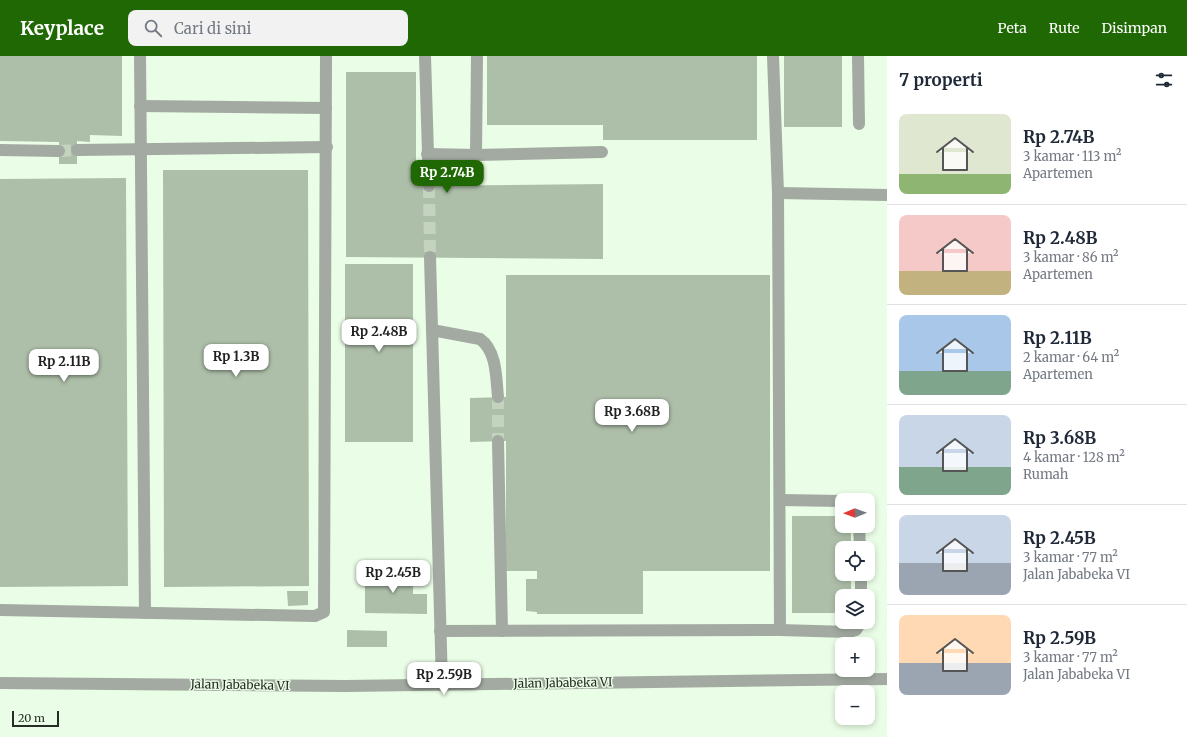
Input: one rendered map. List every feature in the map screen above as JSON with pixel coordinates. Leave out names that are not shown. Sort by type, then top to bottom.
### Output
[{"type":"street","points":[[140,56],[145,613]]},
{"type":"street","points":[[0,610],[315,616],[324,612],[327,147],[326,56]]},
{"type":"street","points":[[425,56],[429,186]]},
{"type":"street","points":[[476,155],[477,56]]},
{"type":"street","points":[[773,56],[778,193],[780,630]]},
{"type":"street","points":[[858,56],[859,124]]},
{"type":"street","points":[[140,106],[326,108]]},
{"type":"street","points":[[77,150],[327,147]]},
{"type":"street","points":[[0,150],[59,151]]},
{"type":"street","points":[[427,154],[476,155],[602,152]]},
{"type":"street","points":[[778,193],[887,195]]},
{"type":"street","points":[[430,257],[442,684]]},
{"type":"street","points":[[432,330],[480,339],[487,344],[494,365],[498,397]]},
{"type":"street","points":[[498,441],[502,631]]},
{"type":"street","points":[[780,500],[835,501]]},
{"type":"street","points":[[440,631],[780,630],[849,632],[857,629]]},
{"type":"street","name":"Jalan Jababeka VI","points":[[0,682],[337,686],[887,679]]},
{"type":"building","points":[[0,56],[122,56],[122,136],[90,135],[90,142],[77,141],[77,164],[59,164],[59,142],[0,141]]},
{"type":"building","points":[[487,56],[757,56],[757,140],[603,140],[603,125],[487,125]]},
{"type":"building","points":[[784,56],[842,56],[842,127],[784,127]]},
{"type":"building","points":[[346,72],[416,72],[416,186],[603,184],[603,259],[346,257]]},
{"type":"building","points":[[163,170],[308,170],[309,586],[164,587]]},
{"type":"building","points":[[126,178],[128,586],[0,587],[0,179]]},
{"type":"building","points":[[345,264],[413,264],[413,442],[345,442]]},
{"type":"building","points":[[506,275],[770,275],[770,571],[643,571],[643,614],[537,614],[537,612],[526,611],[526,579],[537,579],[537,571],[506,571],[506,441],[470,442],[470,398],[506,397]]},
{"type":"building","points":[[792,516],[835,516],[835,533],[851,533],[851,541],[835,541],[835,581],[851,581],[851,589],[835,589],[835,613],[792,613]]},
{"type":"building","points":[[365,571],[413,572],[413,594],[427,594],[427,614],[365,613]]},
{"type":"building","points":[[287,591],[308,591],[308,605],[288,606]]},
{"type":"building","points":[[347,630],[387,631],[387,647],[347,647]]},
{"type":"tunnel","points":[[59,151],[77,150]]},
{"type":"tunnel","points":[[429,186],[430,257]]},
{"type":"tunnel","points":[[498,397],[498,441]]}]
